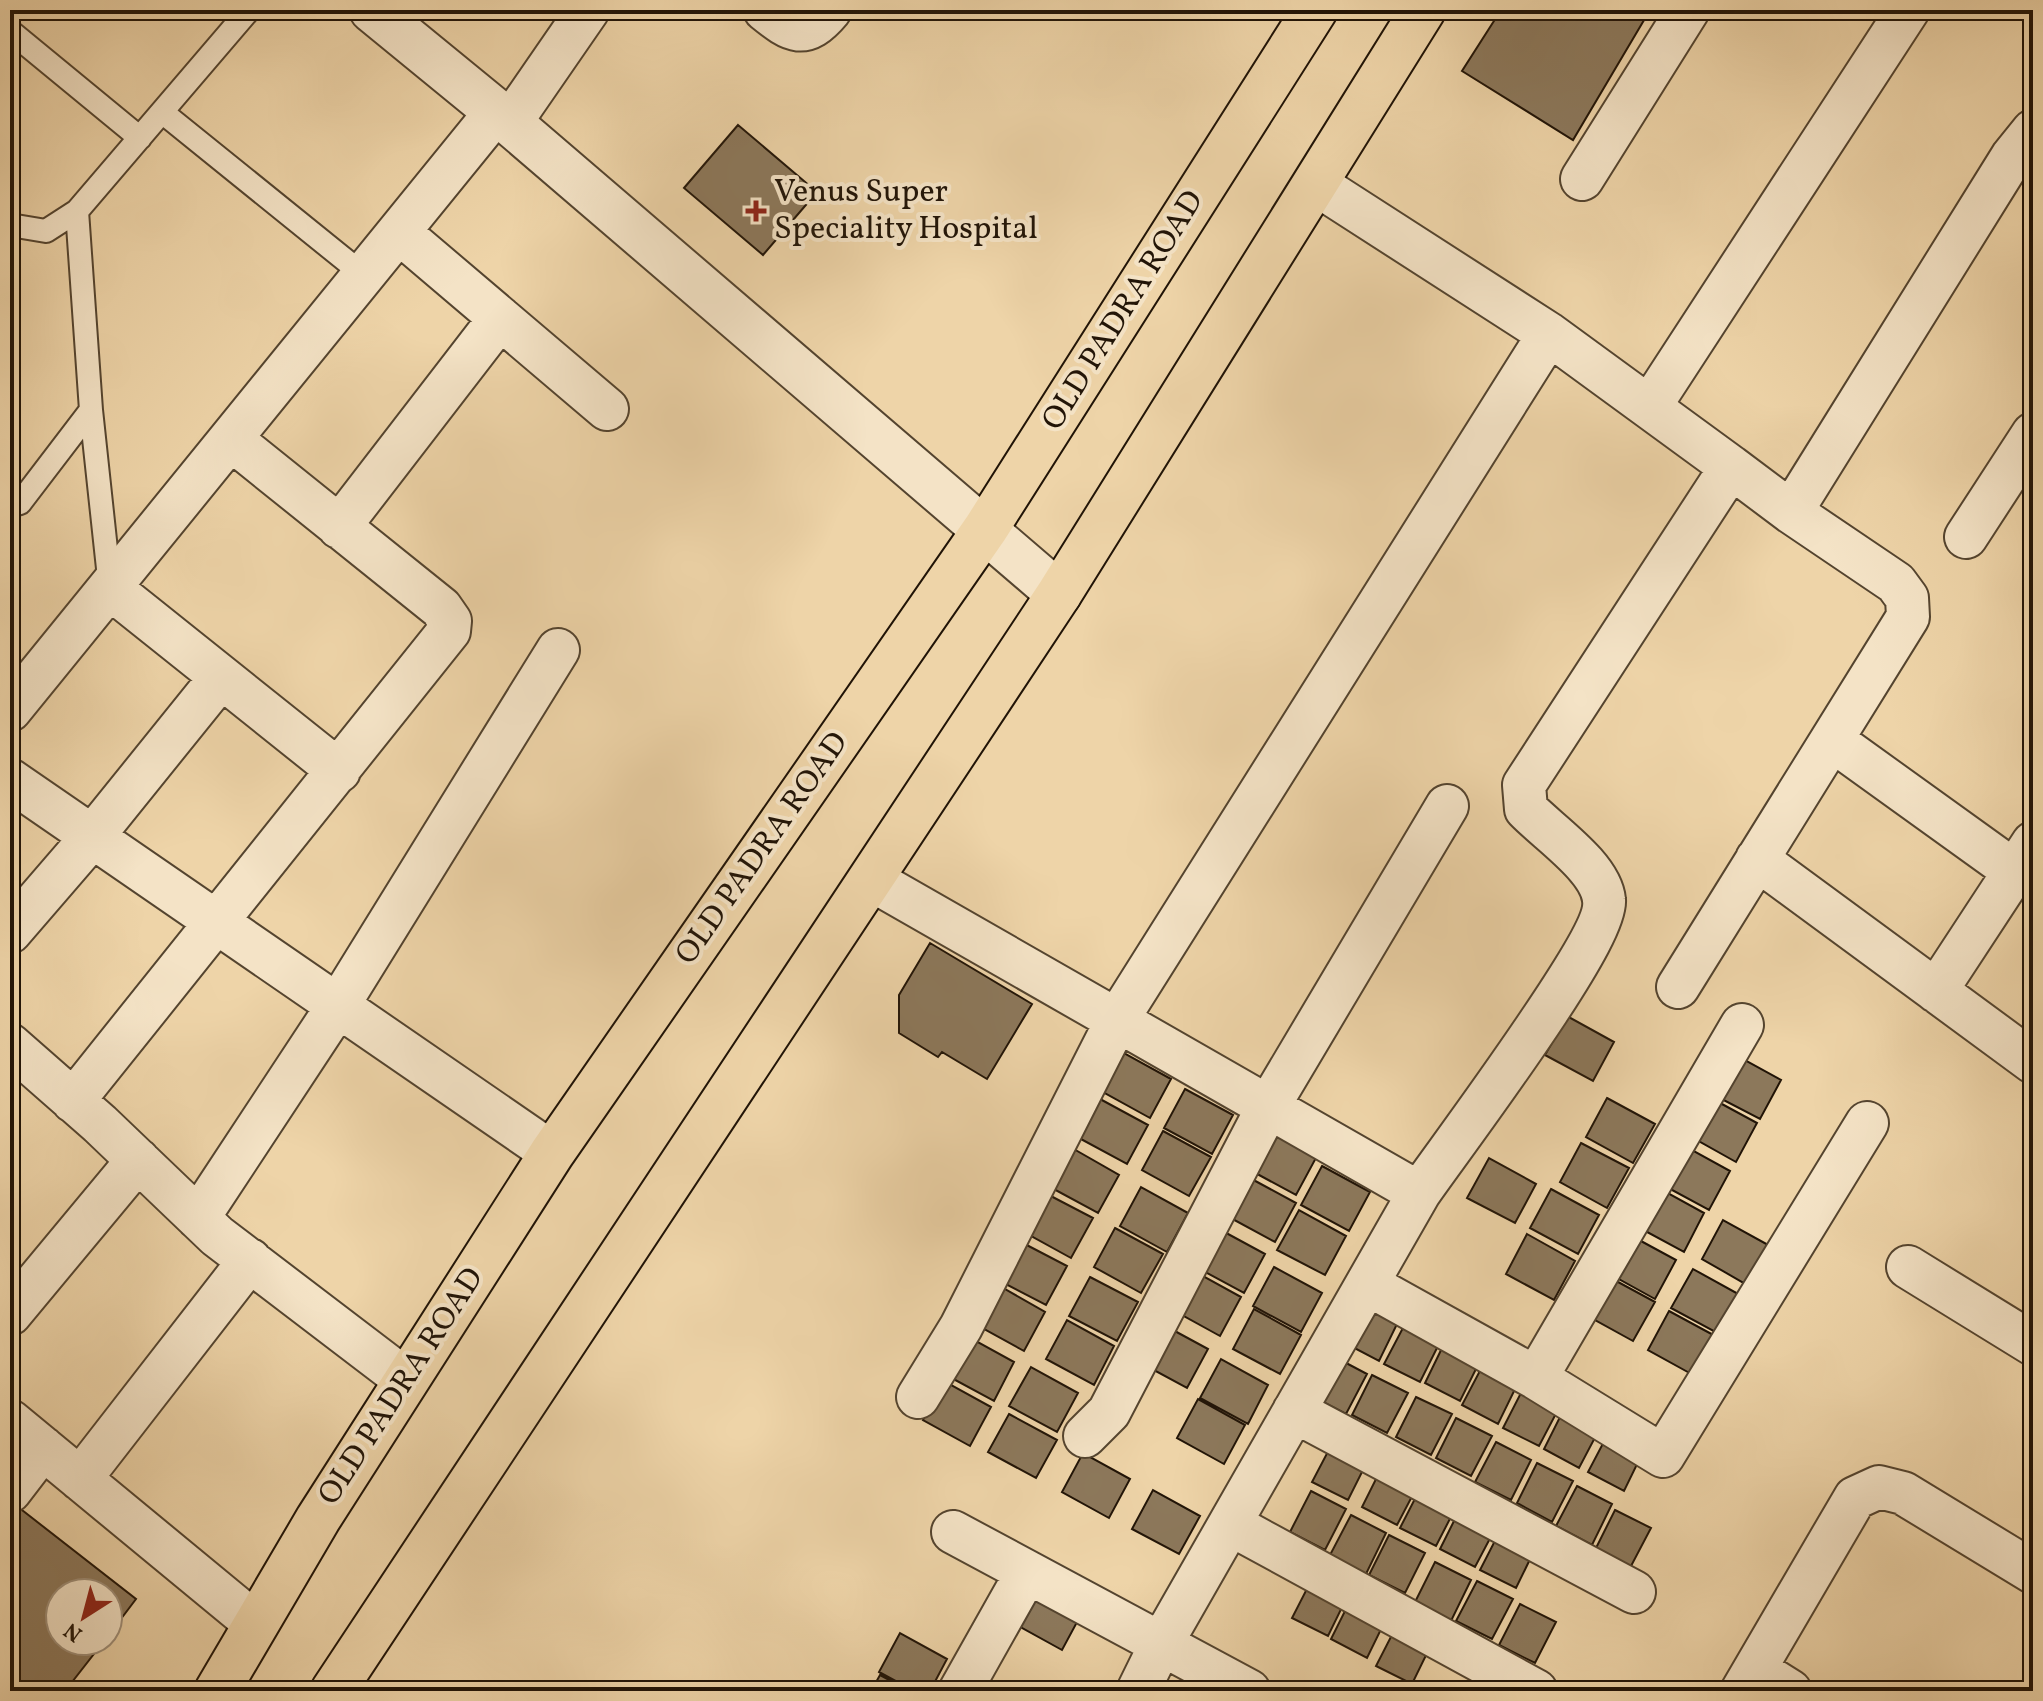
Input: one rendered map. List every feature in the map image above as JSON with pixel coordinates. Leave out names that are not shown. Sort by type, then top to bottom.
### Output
[{"type":"main road","name":"OLD PADRA ROAD","points":[[217,1691],[406,1380],[552,1153],[986,528],[1315,10]]},
{"type":"main road","points":[[333,1691],[1059,594],[1423,10]]},
{"type":"street","points":[[372,10],[503,117],[986,528],[1059,594]]},
{"type":"street","points":[[10,710],[400,233],[503,117],[588,10]]},
{"type":"street","points":[[765,10],[785,26],[803,31],[816,27],[830,10]]},
{"type":"street","points":[[1582,179],[1688,10]]},
{"type":"street","points":[[1650,406],[1908,10]]},
{"type":"street","points":[[1791,512],[2012,157],[2033,131]]},
{"type":"street","points":[[1316,184],[1549,334],[1791,512],[1896,583],[1907,598],[1908,617],[1678,987]]},
{"type":"street","points":[[400,233],[607,409]]},
{"type":"street","points":[[339,527],[500,318]]},
{"type":"street","points":[[918,1397],[961,1327],[1117,1020],[1549,334]]},
{"type":"street","points":[[1966,537],[2033,434]]},
{"type":"street","points":[[73,1101],[218,924],[449,631],[450,621],[441,608],[232,440]]},
{"type":"street","points":[[1138,1691],[1161,1644],[1419,1193],[1579,965],[1603,918],[1605,899],[1594,875],[1526,809],[1524,785],[1731,467]]},
{"type":"street","points":[[110,588],[339,771]]},
{"type":"street","points":[[198,1218],[337,1007],[558,650]]},
{"type":"street","points":[[10,932],[92,837],[221,677]]},
{"type":"street","points":[[1832,740],[2024,857],[1936,991]]},
{"type":"street","points":[[10,780],[552,1153]]},
{"type":"street","points":[[1085,1436],[1109,1412],[1268,1107],[1447,806]]},
{"type":"street","points":[[1757,859],[1936,991],[2030,1053]]},
{"type":"street","points":[[872,880],[1419,1193]]},
{"type":"street","points":[[1536,1378],[1742,1025]]},
{"type":"street","points":[[17,1067],[73,1101],[198,1218],[406,1380]]},
{"type":"street","points":[[1367,1284],[1536,1378],[1663,1456],[1867,1123]]},
{"type":"street","points":[[10,1314],[138,1160]]},
{"type":"street","points":[[80,1479],[250,1260]]},
{"type":"street","points":[[1908,1267],[2033,1344]]},
{"type":"street","points":[[1294,1411],[1634,1592]]},
{"type":"street","points":[[10,1421],[256,1624]]},
{"type":"street","points":[[10,1491],[43,1448]]},
{"type":"street","points":[[1790,1691],[1749,1680],[1855,1498],[1879,1487],[1903,1493],[2033,1572]]},
{"type":"street","points":[[1230,1524],[1536,1691]]},
{"type":"street","points":[[953,1532],[1249,1691]]},
{"type":"street","points":[[960,1691],[1027,1572]]},
{"type":"lane","points":[[10,225],[46,231],[77,211],[249,10]]},
{"type":"lane","points":[[10,31],[140,138]]},
{"type":"lane","points":[[162,112],[365,276]]},
{"type":"lane","points":[[77,211],[91,410],[110,588]]},
{"type":"lane","points":[[10,506],[20,503],[91,410]]},
{"type":"building","points":[[1501,10],[1650,10],[1573,140],[1462,71]]},
{"type":"building","points":[[738,125],[817,192],[763,255],[684,188]]},
{"type":"building","points":[[930,943],[1032,1004],[987,1079],[942,1052],[938,1057],[899,1033],[899,995]]},
{"type":"building","points":[[1567,1016],[1614,1042],[1593,1081],[1545,1055]]},
{"type":"building","points":[[1124,1053],[1171,1079],[1150,1118],[1103,1092]]},
{"type":"building","points":[[1734,1054],[1781,1080],[1760,1119],[1712,1094]]},
{"type":"building","points":[[1185,1089],[1233,1115],[1212,1154],[1164,1128]]},
{"type":"building","points":[[1709,1097],[1757,1123],[1736,1162],[1688,1135]]},
{"type":"building","points":[[1607,1098],[1655,1124],[1633,1163],[1586,1137]]},
{"type":"building","points":[[1100,1099],[1148,1125],[1127,1164],[1079,1138]]},
{"type":"building","points":[[1270,1130],[1317,1156],[1296,1195],[1248,1169]]},
{"type":"building","points":[[1163,1131],[1211,1157],[1189,1196],[1142,1170]]},
{"type":"building","points":[[1581,1143],[1629,1168],[1607,1208],[1560,1182]]},
{"type":"building","points":[[1683,1145],[1730,1171],[1709,1210],[1661,1184]]},
{"type":"building","points":[[1072,1148],[1119,1175],[1098,1213],[1050,1187]]},
{"type":"building","points":[[1489,1158],[1536,1184],[1515,1223],[1467,1198]]},
{"type":"building","points":[[1322,1166],[1370,1192],[1349,1231],[1301,1205]]},
{"type":"building","points":[[1248,1177],[1296,1203],[1275,1242],[1227,1216]]},
{"type":"building","points":[[1141,1187],[1188,1213],[1167,1252],[1120,1226]]},
{"type":"building","points":[[1657,1187],[1704,1213],[1684,1252],[1636,1226]]},
{"type":"building","points":[[1551,1189],[1599,1215],[1578,1254],[1530,1228]]},
{"type":"building","points":[[1045,1193],[1093,1218],[1071,1258],[1024,1232]]},
{"type":"building","points":[[1299,1210],[1346,1236],[1325,1275],[1277,1250]]},
{"type":"building","points":[[1723,1220],[1770,1246],[1749,1286],[1702,1259]]},
{"type":"building","points":[[1115,1228],[1163,1254],[1141,1293],[1094,1267]]},
{"type":"building","points":[[1217,1228],[1265,1254],[1244,1293],[1196,1267]]},
{"type":"building","points":[[1527,1234],[1575,1261],[1554,1300],[1506,1274]]},
{"type":"building","points":[[1628,1234],[1676,1260],[1655,1299],[1608,1273]]},
{"type":"building","points":[[1019,1241],[1067,1266],[1046,1305],[998,1280]]},
{"type":"building","points":[[1274,1267],[1322,1293],[1301,1332],[1253,1306]]},
{"type":"building","points":[[1693,1269],[1740,1295],[1719,1334],[1671,1308]]},
{"type":"building","points":[[1194,1271],[1241,1297],[1220,1336],[1173,1310]]},
{"type":"building","points":[[1607,1276],[1655,1302],[1633,1341],[1586,1315]]},
{"type":"building","points":[[1090,1277],[1138,1302],[1117,1341],[1069,1316]]},
{"type":"building","points":[[998,1285],[1045,1312],[1024,1351],[977,1325]]},
{"type":"building","points":[[1364,1302],[1399,1320],[1379,1361],[1343,1342]]},
{"type":"building","points":[[1254,1309],[1301,1335],[1280,1374],[1233,1349]]},
{"type":"building","points":[[1669,1311],[1717,1337],[1695,1376],[1648,1350]]},
{"type":"building","points":[[1067,1320],[1114,1346],[1094,1385],[1046,1359]]},
{"type":"building","points":[[1160,1323],[1208,1349],[1187,1388],[1139,1362]]},
{"type":"building","points":[[1405,1324],[1440,1342],[1420,1382],[1384,1364]]},
{"type":"building","points":[[967,1336],[1014,1362],[994,1401],[946,1375]]},
{"type":"building","points":[[1445,1342],[1480,1361],[1460,1401],[1425,1383]]},
{"type":"building","points":[[1331,1355],[1367,1374],[1346,1414],[1311,1396]]},
{"type":"building","points":[[1221,1359],[1268,1385],[1248,1424],[1200,1398]]},
{"type":"building","points":[[1483,1365],[1518,1383],[1498,1424],[1462,1405]]},
{"type":"building","points":[[1031,1367],[1078,1393],[1057,1432],[1009,1406]]},
{"type":"building","points":[[1372,1375],[1408,1393],[1387,1433],[1352,1415]]},
{"type":"building","points":[[944,1381],[991,1407],[970,1446],[923,1420]]},
{"type":"building","points":[[1524,1387],[1560,1406],[1539,1446],[1503,1428]]},
{"type":"building","points":[[1416,1397],[1452,1414],[1431,1455],[1396,1437]]},
{"type":"building","points":[[1198,1399],[1245,1425],[1224,1464],[1177,1438]]},
{"type":"building","points":[[1564,1409],[1600,1428],[1579,1468],[1544,1449]]},
{"type":"building","points":[[1009,1414],[1057,1440],[1036,1478],[988,1452]]},
{"type":"building","points":[[1456,1418],[1492,1436],[1471,1476],[1436,1458]]},
{"type":"building","points":[[1609,1432],[1644,1450],[1624,1491],[1588,1472]]},
{"type":"building","points":[[1333,1442],[1368,1460],[1348,1500],[1312,1482]]},
{"type":"building","points":[[1496,1442],[1531,1460],[1511,1500],[1475,1482]]},
{"type":"building","points":[[1083,1453],[1130,1479],[1109,1518],[1062,1492]]},
{"type":"building","points":[[1537,1463],[1573,1481],[1552,1522],[1517,1503]]},
{"type":"building","points":[[1382,1467],[1418,1485],[1397,1525],[1362,1507]]},
{"type":"building","points":[[1577,1486],[1612,1504],[1592,1545],[1556,1526]]},
{"type":"building","points":[[1421,1487],[1457,1505],[1436,1546],[1400,1528]]},
{"type":"building","points":[[1153,1490],[1200,1516],[1179,1554],[1132,1529]]},
{"type":"building","points":[[1311,1491],[1346,1509],[1325,1550],[1290,1532]]},
{"type":"building","points":[[13,1503],[108,1577],[44,1577],[44,1657],[92,1657],[65,1691],[10,1691]]},
{"type":"building","points":[[1460,1509],[1496,1527],[1475,1567],[1440,1549]]},
{"type":"building","points":[[1615,1510],[1651,1528],[1630,1568],[1595,1550]]},
{"type":"building","points":[[1351,1515],[1386,1533],[1366,1574],[1330,1555]]},
{"type":"building","points":[[1501,1529],[1536,1547],[1516,1588],[1480,1570]]},
{"type":"building","points":[[1389,1535],[1425,1553],[1405,1593],[1369,1575]]},
{"type":"building","points":[[1435,1562],[1471,1580],[1451,1621],[1415,1602]]},
{"type":"building","points":[[1313,1577],[1348,1595],[1328,1636],[1292,1618]]},
{"type":"building","points":[[1477,1581],[1513,1599],[1492,1639],[1456,1621]]},
{"type":"building","points":[[1036,1585],[1083,1611],[1062,1650],[1015,1624]]},
{"type":"building","points":[[124,1590],[136,1599],[124,1615]]},
{"type":"building","points":[[1351,1599],[1387,1617],[1367,1658],[1331,1639]]},
{"type":"building","points":[[1520,1604],[1556,1622],[1535,1663],[1499,1645]]},
{"type":"building","points":[[1397,1625],[1432,1643],[1412,1684],[1376,1666]]},
{"type":"building","points":[[900,1633],[947,1659],[930,1691],[914,1691],[879,1672]]},
{"type":"building","points":[[880,1675],[910,1691],[871,1691]]},
{"type":"place","name":"Venus Super Speciality Hospital","points":[[756,211]]}]
